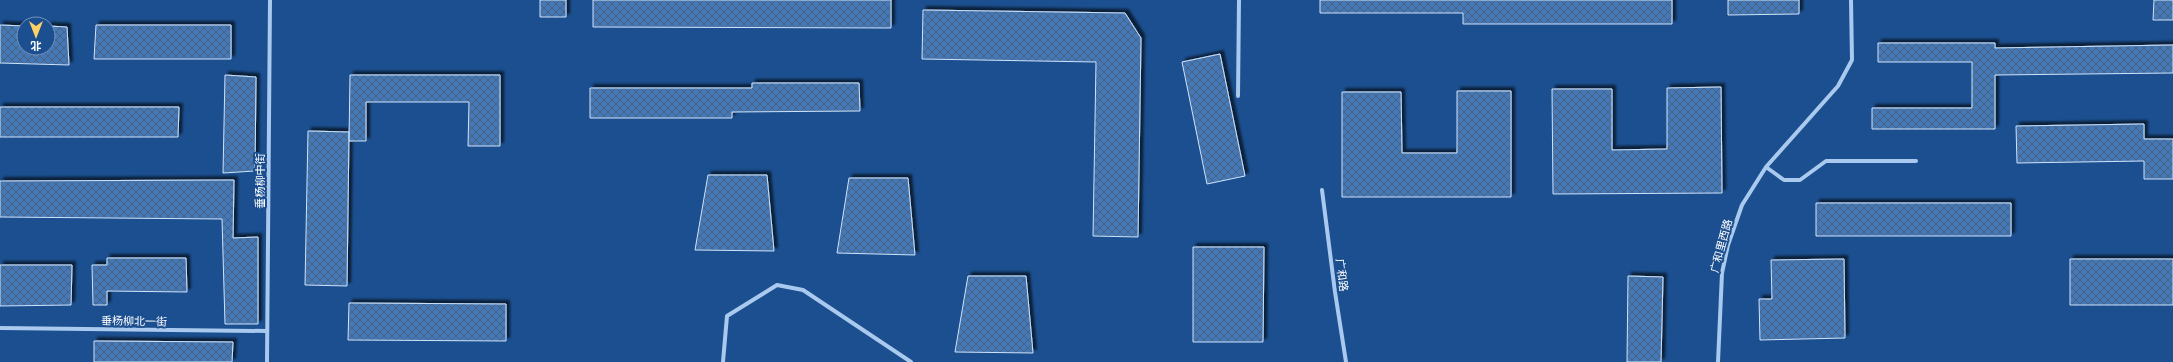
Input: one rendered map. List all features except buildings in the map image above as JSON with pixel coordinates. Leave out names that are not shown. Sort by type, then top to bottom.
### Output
[{"type":"street","name":"垂杨柳中街","points":[[267,362],[270,0]]},
{"type":"street","points":[[1238,96],[1239,0]]},
{"type":"street","name":"广和里西路","points":[[1718,362],[1722,273],[1728,245],[1742,205],[1766,167],[1838,86],[1852,60],[1851,0]]},
{"type":"street","points":[[1766,167],[1784,180],[1800,180],[1826,161],[1916,161]]},
{"type":"street","name":"广和路","points":[[1322,190],[1335,292],[1346,362]]},
{"type":"street","points":[[723,362],[727,316],[777,285],[803,290],[911,362]]},
{"type":"street","name":"垂杨柳北一街","points":[[0,328],[267,331]]}]
